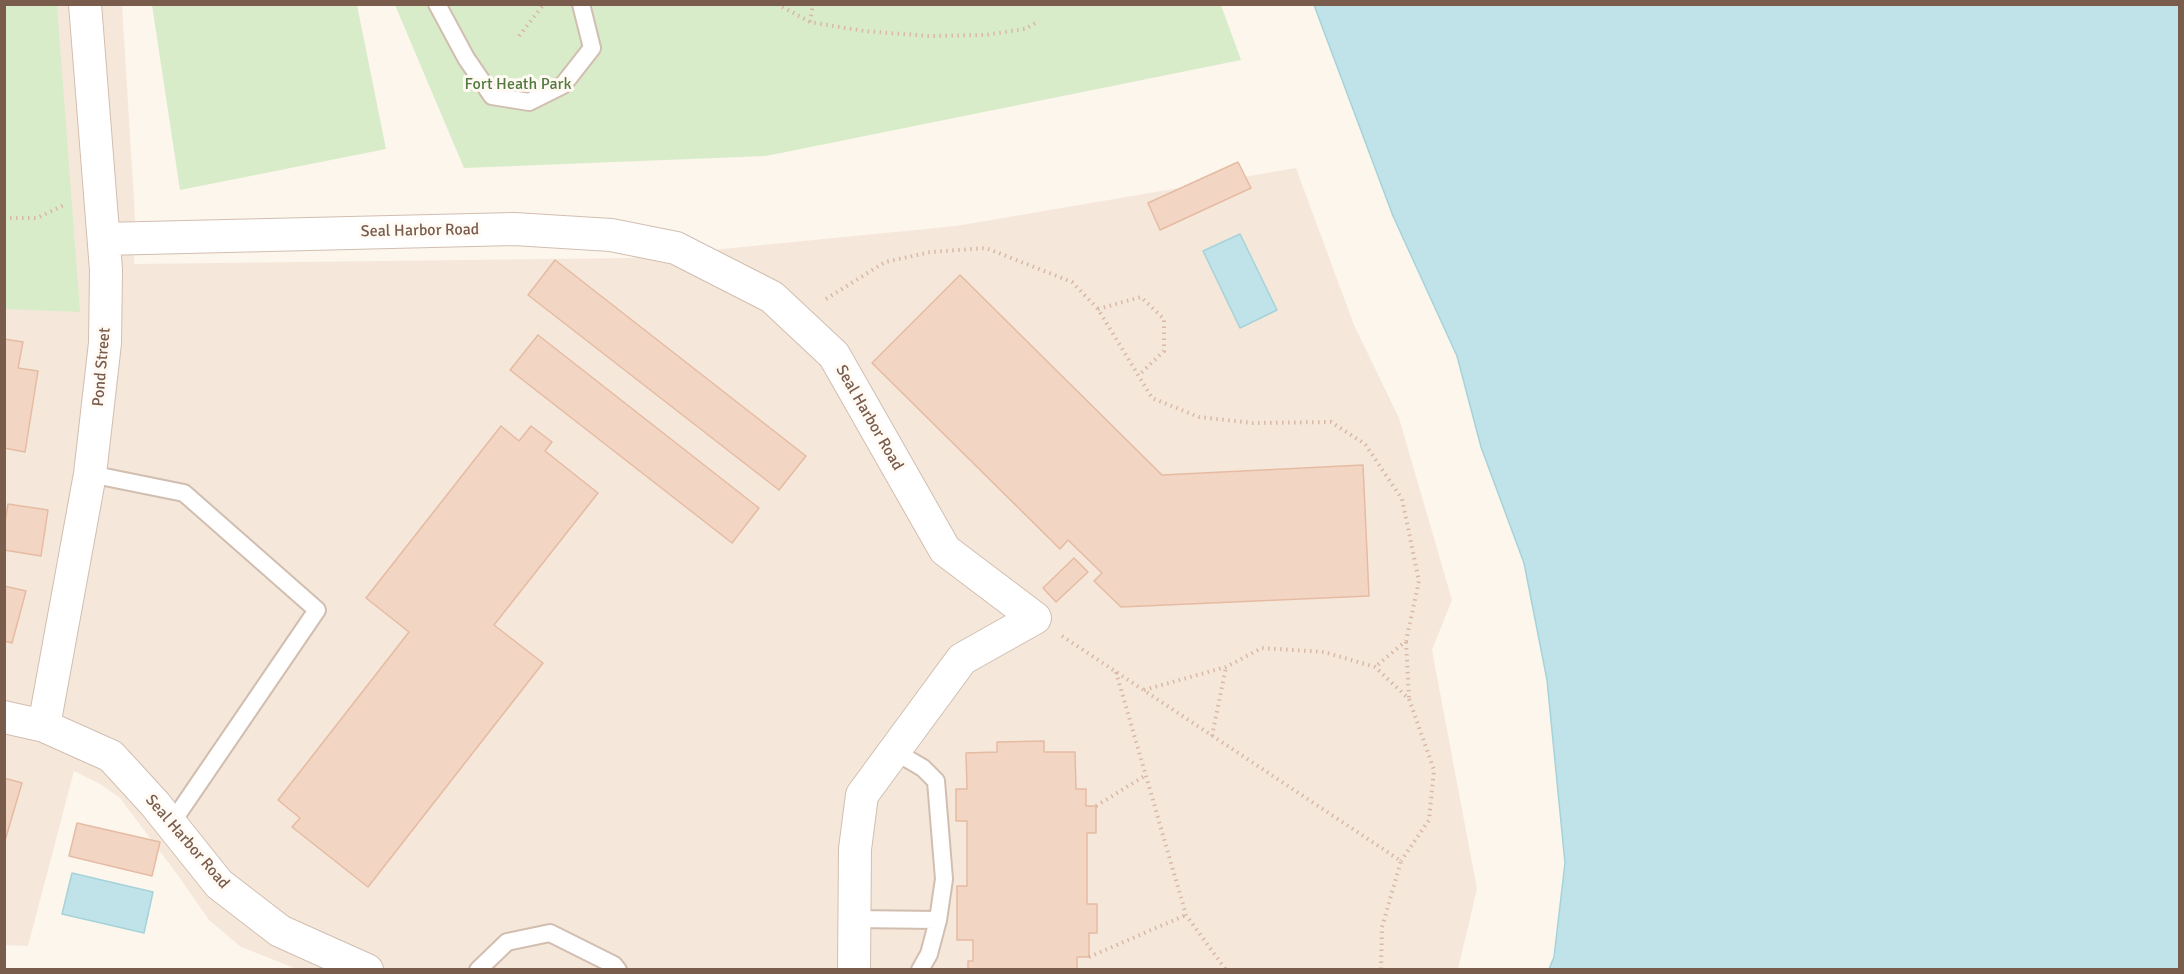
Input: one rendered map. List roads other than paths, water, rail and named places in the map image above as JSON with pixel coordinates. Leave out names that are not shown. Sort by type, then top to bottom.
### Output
[{"type":"street","name":"Pond Street","points":[[44,726],[90,474],[105,343],[107,298],[104,239],[85,4]]},
{"type":"street","name":"Seal Harbor Road","points":[[104,239],[514,229],[611,235],[676,248],[772,297],[834,355],[945,550],[1035,618],[962,659],[894,751]]},
{"type":"street","name":"Seal Harbor Road","points":[[4,717],[44,726],[111,756],[171,824],[219,885],[280,931],[367,969]]},
{"type":"street","points":[[854,969],[855,849],[862,795],[894,751]]},
{"type":"lane","points":[[437,4],[466,58],[492,96],[529,102],[563,85],[592,48],[581,4]]},
{"type":"lane","points":[[90,474],[184,493],[317,610],[171,824]]},
{"type":"lane","points":[[894,751],[923,768],[936,781],[944,879],[938,920],[929,954],[920,969]]},
{"type":"lane","points":[[854,919],[938,920]]},
{"type":"lane","points":[[478,969],[507,942],[550,933],[618,969]]},
{"type":"water","points":[[1314,5],[2179,5],[2179,969],[1549,969],[1554,957],[1565,863],[1547,680],[1524,563],[1481,447],[1457,356],[1393,216]]},
{"type":"water","points":[[1240,234],[1277,310],[1240,328],[1203,251]]},
{"type":"water","points":[[72,873],[153,892],[144,933],[62,914]]},
{"type":"park label","name":"Fort Heath Park","points":[[518,85]]}]
